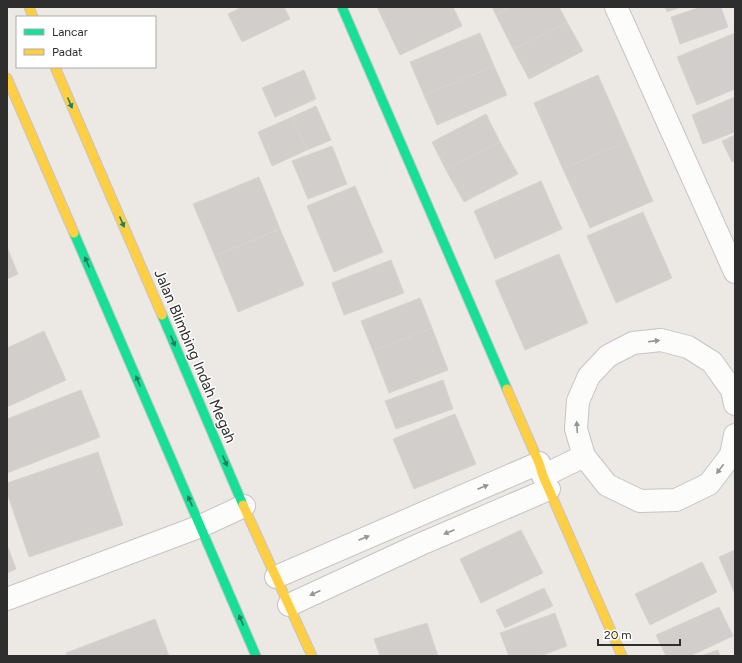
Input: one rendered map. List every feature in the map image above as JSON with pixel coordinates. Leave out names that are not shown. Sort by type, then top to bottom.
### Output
[{"type":"street","points":[[342,7],[543,476],[622,656]]},
{"type":"street","points":[[616,7],[735,272]]},
{"type":"street","name":"Jalan Blimbing Indah Megah","points":[[55,68],[244,506],[312,656]]},
{"type":"street","points":[[7,78],[256,656]]},
{"type":"street","points":[[734,394],[712,362],[688,347],[661,340],[633,343],[608,356],[589,376],[578,401],[576,429],[584,456],[607,485],[640,501],[676,500],[709,484],[731,455],[735,434]]},
{"type":"street","points":[[289,605],[421,544],[543,476],[584,456]]},
{"type":"street","points":[[276,577],[543,476]]},
{"type":"street","points":[[7,599],[201,526],[244,506]]},
{"type":"building","points":[[242,7],[284,7],[290,19],[242,42],[228,14]]},
{"type":"building","points":[[377,7],[453,7],[462,26],[400,55]]},
{"type":"building","points":[[492,7],[510,7],[496,15]]},
{"type":"building","points":[[510,7],[559,7],[567,22],[513,49],[496,15]]},
{"type":"building","points":[[665,7],[681,7],[667,12]]},
{"type":"building","points":[[701,7],[721,7],[728,27],[680,44],[671,17]]},
{"type":"building","points":[[567,22],[583,51],[529,79],[513,49]]},
{"type":"building","points":[[480,33],[494,66],[424,95],[410,62]]},
{"type":"building","points":[[735,33],[735,89],[697,105],[677,57]]},
{"type":"building","points":[[494,66],[507,95],[437,125],[424,95]]},
{"type":"building","points":[[304,70],[316,99],[275,117],[262,88]]},
{"type":"building","points":[[598,75],[627,141],[563,169],[534,103]]},
{"type":"building","points":[[735,97],[735,132],[703,144],[692,115]]},
{"type":"building","points":[[316,106],[331,140],[307,150],[292,117]]},
{"type":"building","points":[[486,114],[500,142],[446,170],[432,142]]},
{"type":"building","points":[[292,117],[307,150],[272,166],[258,132]]},
{"type":"building","points":[[735,135],[735,160],[732,162],[722,141]]},
{"type":"building","points":[[627,141],[653,201],[590,228],[563,169]]},
{"type":"building","points":[[500,142],[518,174],[464,202],[446,170]]},
{"type":"building","points":[[332,146],[347,184],[308,199],[292,161]]},
{"type":"building","points":[[259,177],[280,229],[215,256],[193,204]]},
{"type":"building","points":[[541,181],[562,229],[495,259],[474,211]]},
{"type":"building","points":[[355,186],[383,252],[334,272],[307,206]]},
{"type":"building","points":[[643,212],[672,278],[616,303],[587,236]]},
{"type":"building","points":[[280,229],[304,285],[238,312],[215,256]]},
{"type":"building","points":[[7,247],[18,274],[7,279]]},
{"type":"building","points":[[559,254],[588,323],[525,350],[495,281]]},
{"type":"building","points":[[391,260],[404,293],[344,315],[332,283]]},
{"type":"building","points":[[420,298],[432,328],[373,351],[361,321]]},
{"type":"building","points":[[432,328],[448,370],[389,393],[373,351]]},
{"type":"building","points":[[44,331],[66,380],[7,407],[7,348]]},
{"type":"building","points":[[443,380],[453,409],[396,429],[385,401]]},
{"type":"building","points":[[81,390],[100,437],[7,473],[7,419]]},
{"type":"building","points":[[455,414],[476,464],[414,489],[393,439]]},
{"type":"building","points":[[98,452],[123,525],[29,557],[7,493],[7,483]]},
{"type":"building","points":[[521,530],[543,573],[481,603],[460,559]]},
{"type":"building","points":[[7,545],[16,569],[7,573]]},
{"type":"building","points":[[735,550],[735,592],[734,592],[719,557]]},
{"type":"building","points":[[702,562],[717,592],[650,625],[635,594]]},
{"type":"building","points":[[544,588],[553,606],[505,628],[496,610]]},
{"type":"building","points":[[719,607],[733,636],[690,656],[666,656],[656,635]]},
{"type":"building","points":[[555,613],[567,646],[540,656],[509,656],[500,633]]},
{"type":"building","points":[[155,619],[169,656],[67,656],[66,653]]},
{"type":"building","points":[[427,623],[438,656],[380,656],[374,639]]},
{"type":"building","points":[[718,650],[720,656],[701,656]]},
{"type":"traffic: fast","points":[[342,7],[507,389]]},
{"type":"traffic: fast","points":[[74,233],[256,656]]},
{"type":"traffic: fast","points":[[162,315],[243,505]]},
{"type":"traffic: slow","points":[[29,7],[33,16]]},
{"type":"traffic: slow","points":[[55,68],[162,315]]},
{"type":"traffic: slow","points":[[7,78],[74,233]]},
{"type":"traffic: slow","points":[[507,389],[539,463],[543,476],[622,656]]},
{"type":"traffic: slow","points":[[243,505],[312,656]]}]
